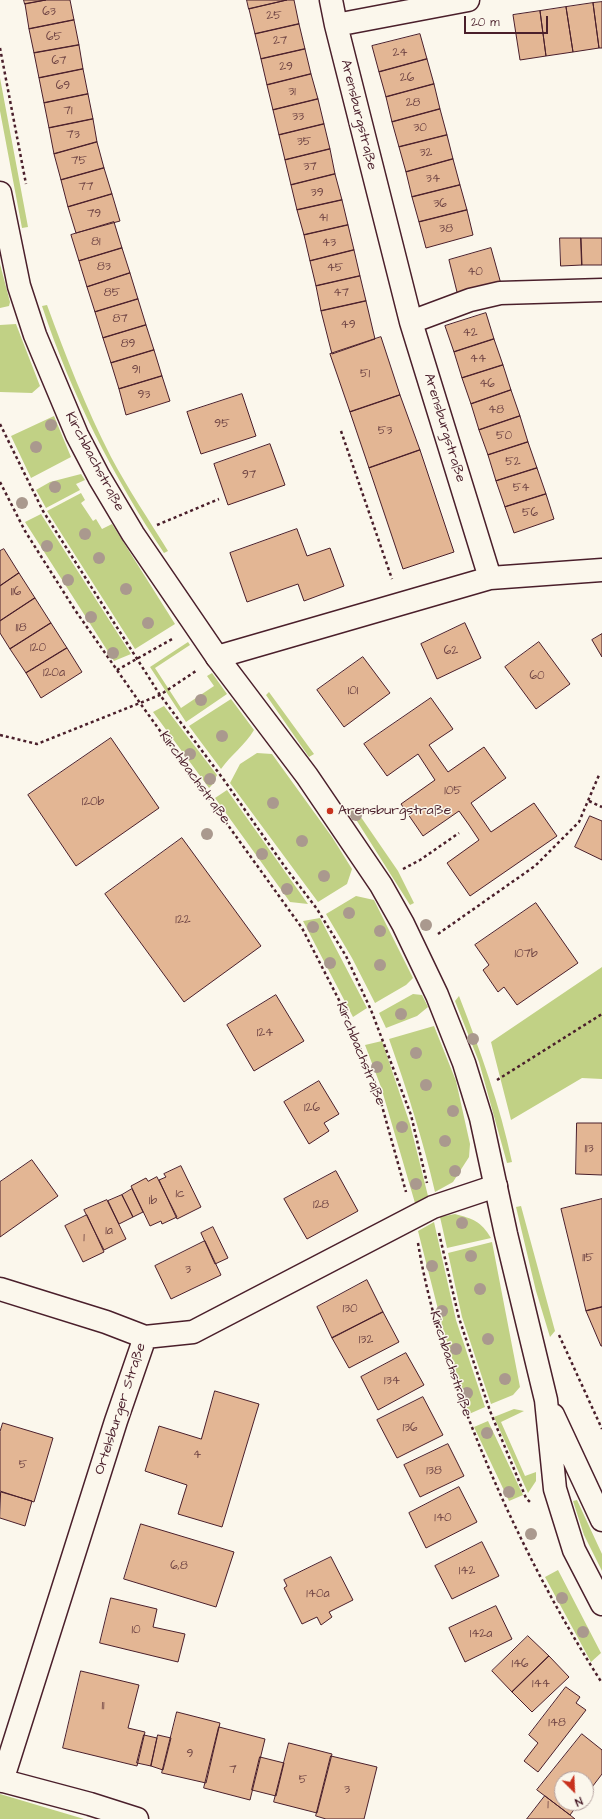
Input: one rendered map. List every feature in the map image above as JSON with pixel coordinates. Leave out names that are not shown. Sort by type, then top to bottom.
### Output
[{"type":"street","name":"Arensburgstraße","points":[[331,0],[411,322],[490,578]]},
{"type":"street","points":[[336,25],[468,0]]},
{"type":"street","name":"Kirchbachstraße","points":[[0,193],[19,286],[35,335],[77,435],[114,504],[217,657],[307,776],[381,885],[403,924],[437,995],[464,1063],[481,1118],[506,1234],[546,1400],[555,1489],[574,1550],[602,1604]]},
{"type":"street","points":[[411,322],[470,300],[500,293],[602,290]]},
{"type":"street","points":[[217,657],[490,578],[602,570]]},
{"type":"street","name":"Ortelsburger Straße","points":[[1,1780],[116,1421],[145,1337],[193,1332],[433,1207],[496,1186]]},
{"type":"street","points":[[0,1289],[106,1322],[145,1337]]},
{"type":"street","name":"Kirchbachstraße","points":[[546,1400],[602,1520]]},
{"type":"street","points":[[1,1780],[90,1804],[137,1819]]},
{"type":"path","name":"Kirchbachstraße","points":[[0,424],[43,511],[160,695],[224,780],[285,867],[317,909],[346,956],[371,1010],[411,1115],[459,1318],[490,1410],[526,1498],[532,1504]]},
{"type":"path","points":[[341,431],[400,604]]},
{"type":"path","name":"Kirchbachstraße","points":[[0,482],[25,531],[76,610],[140,703],[302,928],[340,1002],[376,1088],[414,1217],[423,1275],[437,1327],[466,1414],[506,1507],[539,1576],[602,1683]]},
{"type":"path","points":[[157,525],[219,499]]},
{"type":"path","points":[[117,670],[196,625]]},
{"type":"path","points":[[0,735],[37,744],[160,695],[217,657]]},
{"type":"path","points":[[438,934],[535,866],[578,822],[589,801],[599,775]]},
{"type":"path","points":[[589,801],[602,807]]},
{"type":"path","points":[[403,869],[420,860],[459,833]]},
{"type":"path","points":[[496,1080],[602,1014]]},
{"type":"path","points":[[559,1336],[602,1429]]},
{"type":"green space","points":[[0,78],[28,227],[22,228],[0,111]]},
{"type":"green space","points":[[0,264],[10,302],[9,306],[0,308]]},
{"type":"green space","points":[[47,305],[93,420],[124,481],[168,551],[164,553],[145,524],[111,464],[80,403],[53,339],[42,306]]},
{"type":"green space","points":[[16,324],[40,386],[32,393],[0,392],[0,325]]},
{"type":"green space","points":[[54,416],[71,457],[31,478],[11,436]]},
{"type":"green space","points":[[81,474],[85,480],[76,484],[80,490],[46,508],[36,490],[50,482]]},
{"type":"green space","points":[[81,493],[85,500],[81,503],[93,521],[96,519],[102,529],[112,524],[175,624],[135,649],[47,511]]},
{"type":"green space","points":[[41,514],[131,654],[114,661],[25,522]]},
{"type":"green space","points":[[188,642],[190,645],[155,668],[181,708],[214,686],[207,676],[212,673],[227,694],[186,722],[150,667]]},
{"type":"green space","points":[[269,692],[314,754],[309,757],[266,695]]},
{"type":"green space","points":[[231,699],[254,730],[221,769],[189,726]]},
{"type":"green space","points":[[164,706],[217,775],[209,788],[153,712]]},
{"type":"green space","points":[[257,753],[272,754],[332,837],[352,869],[347,884],[318,902],[230,783],[240,764]]},
{"type":"green space","points":[[227,790],[308,904],[290,902],[215,798]]},
{"type":"green space","points":[[354,807],[398,871],[414,903],[410,905],[350,810]]},
{"type":"green space","points":[[356,896],[374,900],[413,978],[406,985],[375,1003],[352,958],[326,914]]},
{"type":"green space","points":[[320,918],[367,1008],[353,1017],[303,921]]},
{"type":"green space","points":[[602,967],[602,1079],[582,1078],[511,1120],[491,1042]]},
{"type":"green space","points":[[413,994],[422,995],[428,1007],[417,1016],[386,1028],[379,1013]]},
{"type":"green space","points":[[459,996],[489,1078],[502,1120],[512,1162],[507,1163],[479,1062],[455,1001]]},
{"type":"green space","points":[[434,1026],[456,1081],[470,1144],[469,1157],[453,1182],[435,1192],[414,1115],[389,1039]]},
{"type":"green space","points":[[382,1041],[410,1124],[428,1196],[415,1203],[381,1087],[365,1045]]},
{"type":"green space","points":[[521,1206],[555,1331],[550,1337],[536,1291],[516,1207]]},
{"type":"green space","points":[[455,1214],[467,1217],[480,1224],[491,1238],[447,1248],[440,1217]]},
{"type":"green space","points":[[434,1222],[456,1320],[485,1407],[469,1414],[442,1325],[418,1231]]},
{"type":"green space","points":[[492,1242],[520,1387],[513,1395],[491,1404],[462,1317],[448,1253]]},
{"type":"green space","points":[[514,1409],[524,1411],[501,1422],[525,1476],[536,1472],[536,1481],[528,1493],[494,1417]]},
{"type":"green space","points":[[488,1421],[523,1495],[509,1501],[474,1427]]},
{"type":"green space","points":[[577,1500],[602,1554],[602,1571],[584,1535],[573,1501]]},
{"type":"green space","points":[[558,1570],[601,1653],[591,1662],[545,1577]]},
{"type":"green space","points":[[0,1794],[84,1819],[0,1819]]},
{"type":"building","points":[[24,0],[46,0],[25,4]]},
{"type":"building","points":[[46,0],[70,0],[74,20],[29,29],[25,4]]},
{"type":"building","points":[[247,0],[287,0],[249,9]]},
{"type":"building","points":[[287,0],[294,0],[299,24],[255,34],[249,9]]},
{"type":"building","points":[[602,2],[602,48],[599,48],[593,3]]},
{"type":"building","points":[[593,3],[599,48],[573,52],[566,7]]},
{"type":"building","points":[[566,7],[573,52],[546,56],[540,11]]},
{"type":"building","points":[[540,11],[546,56],[520,60],[513,15]]},
{"type":"building","points":[[74,20],[79,45],[34,53],[29,29]]},
{"type":"building","points":[[299,24],[305,49],[261,59],[255,34]]},
{"type":"building","points":[[420,34],[427,59],[379,72],[372,46]]},
{"type":"building","points":[[79,45],[83,69],[39,78],[34,53]]},
{"type":"building","points":[[305,49],[311,74],[267,85],[261,59]]},
{"type":"building","points":[[427,59],[434,84],[386,97],[379,72]]},
{"type":"building","points":[[83,69],[88,94],[44,103],[39,78]]},
{"type":"building","points":[[311,74],[318,99],[273,110],[267,85]]},
{"type":"building","points":[[434,84],[440,109],[392,122],[386,97]]},
{"type":"building","points":[[88,94],[93,119],[49,128],[44,103]]},
{"type":"building","points":[[318,99],[324,124],[279,135],[273,110]]},
{"type":"building","points":[[440,109],[447,135],[399,147],[392,122]]},
{"type":"building","points":[[93,119],[97,142],[54,154],[49,128]]},
{"type":"building","points":[[324,124],[330,149],[285,160],[279,135]]},
{"type":"building","points":[[447,135],[453,159],[406,172],[399,147]]},
{"type":"building","points":[[97,142],[104,168],[61,180],[54,154]]},
{"type":"building","points":[[330,149],[335,174],[291,185],[285,160]]},
{"type":"building","points":[[453,159],[460,185],[412,197],[406,172]]},
{"type":"building","points":[[104,168],[112,194],[68,207],[61,180]]},
{"type":"building","points":[[335,174],[342,200],[297,210],[291,185]]},
{"type":"building","points":[[460,185],[467,210],[419,222],[412,197]]},
{"type":"building","points":[[112,194],[120,221],[76,233],[68,207]]},
{"type":"building","points":[[342,200],[348,225],[304,235],[297,210]]},
{"type":"building","points":[[467,210],[473,235],[426,248],[419,222]]},
{"type":"building","points":[[114,222],[122,248],[79,261],[71,235]]},
{"type":"building","points":[[348,225],[354,250],[310,261],[304,235]]},
{"type":"building","points":[[560,238],[581,238],[582,265],[561,266]]},
{"type":"building","points":[[581,238],[602,238],[602,265],[582,265]]},
{"type":"building","points":[[122,248],[130,273],[87,287],[79,261]]},
{"type":"building","points":[[491,248],[501,284],[458,296],[449,260]]},
{"type":"building","points":[[354,250],[360,276],[316,286],[310,261]]},
{"type":"building","points":[[130,273],[138,299],[95,312],[87,287]]},
{"type":"building","points":[[360,276],[366,301],[321,311],[316,286]]},
{"type":"building","points":[[138,299],[146,325],[103,338],[95,312]]},
{"type":"building","points":[[366,301],[375,339],[332,354],[321,311]]},
{"type":"building","points":[[486,313],[494,339],[454,352],[445,326]]},
{"type":"building","points":[[146,325],[154,350],[111,363],[103,338]]},
{"type":"building","points":[[381,337],[400,395],[350,412],[330,354]]},
{"type":"building","points":[[494,339],[503,365],[462,378],[454,352]]},
{"type":"building","points":[[154,350],[162,376],[119,389],[111,363]]},
{"type":"building","points":[[503,365],[511,390],[471,404],[462,378]]},
{"type":"building","points":[[162,376],[170,401],[126,415],[119,389]]},
{"type":"building","points":[[511,390],[520,416],[479,430],[471,404]]},
{"type":"building","points":[[242,394],[256,436],[201,454],[187,412]]},
{"type":"building","points":[[400,395],[420,450],[369,468],[350,412]]},
{"type":"building","points":[[520,416],[528,442],[488,455],[479,430]]},
{"type":"building","points":[[528,442],[537,468],[496,481],[488,455]]},
{"type":"building","points":[[270,444],[285,485],[228,505],[214,464]]},
{"type":"building","points":[[420,450],[454,552],[403,569],[369,468]]},
{"type":"building","points":[[537,468],[546,494],[505,507],[496,481]]},
{"type":"building","points":[[546,494],[554,519],[514,533],[505,507]]},
{"type":"building","points":[[297,529],[307,556],[330,548],[344,586],[304,601],[298,584],[247,602],[230,553]]},
{"type":"building","points":[[4,549],[19,573],[0,586],[0,551]]},
{"type":"building","points":[[19,573],[35,598],[0,621],[0,586]]},
{"type":"building","points":[[35,598],[51,623],[10,649],[0,633],[0,621]]},
{"type":"building","points":[[51,623],[67,648],[26,673],[10,649]]},
{"type":"building","points":[[465,623],[481,658],[437,679],[421,644]]},
{"type":"building","points":[[602,634],[602,657],[592,640]]},
{"type":"building","points":[[539,642],[570,684],[536,709],[505,667]]},
{"type":"building","points":[[67,648],[82,672],[41,698],[26,673]]},
{"type":"building","points":[[363,657],[390,693],[344,727],[317,690]]},
{"type":"building","points":[[431,698],[453,729],[429,745],[448,772],[484,747],[506,778],[471,803],[491,832],[534,803],[557,836],[470,896],[447,863],[479,840],[469,825],[459,811],[423,836],[401,804],[435,780],[418,754],[387,776],[364,744]]},
{"type":"building","points":[[111,738],[159,808],[76,866],[28,795]]},
{"type":"building","points":[[590,816],[602,821],[602,860],[575,847]]},
{"type":"building","points":[[182,838],[261,946],[184,1002],[105,894]]},
{"type":"building","points":[[536,903],[578,963],[517,1005],[504,987],[498,992],[483,970],[489,965],[475,945]]},
{"type":"building","points":[[276,995],[304,1041],[254,1071],[227,1025]]},
{"type":"building","points":[[319,1081],[339,1114],[324,1123],[329,1131],[309,1144],[284,1102]]},
{"type":"building","points":[[577,1123],[602,1123],[602,1175],[576,1174]]},
{"type":"building","points":[[32,1160],[58,1196],[0,1237],[0,1182]]},
{"type":"building","points":[[181,1166],[201,1207],[177,1219],[159,1180],[166,1177],[164,1174]]},
{"type":"building","points":[[336,1171],[358,1211],[307,1239],[284,1199]]},
{"type":"building","points":[[157,1177],[177,1217],[162,1224],[161,1221],[150,1226],[131,1186],[146,1178],[148,1181]]},
{"type":"building","points":[[132,1189],[143,1212],[133,1217],[122,1195]]},
{"type":"building","points":[[122,1195],[133,1217],[119,1224],[108,1201]]},
{"type":"building","points":[[602,1199],[602,1307],[586,1311],[561,1209]]},
{"type":"building","points":[[107,1200],[126,1239],[104,1250],[84,1210]]},
{"type":"building","points":[[87,1215],[104,1252],[83,1262],[65,1226]]},
{"type":"building","points":[[213,1227],[228,1258],[215,1264],[201,1233]]},
{"type":"building","points":[[205,1241],[221,1275],[171,1299],[155,1266]]},
{"type":"building","points":[[367,1280],[383,1312],[332,1338],[317,1307]]},
{"type":"building","points":[[602,1307],[602,1346],[601,1346],[586,1311]]},
{"type":"building","points":[[383,1312],[399,1342],[349,1368],[332,1338]]},
{"type":"building","points":[[406,1353],[424,1385],[378,1410],[361,1377]]},
{"type":"building","points":[[215,1391],[259,1404],[222,1527],[178,1514],[187,1485],[145,1471],[159,1426],[201,1439]]},
{"type":"building","points":[[423,1397],[443,1435],[397,1458],[377,1420]]},
{"type":"building","points":[[3,1423],[53,1438],[34,1502],[0,1491],[0,1432]]},
{"type":"building","points":[[448,1444],[464,1476],[420,1497],[404,1465]]},
{"type":"building","points":[[459,1487],[477,1522],[426,1548],[409,1513]]},
{"type":"building","points":[[1,1492],[32,1501],[25,1526],[0,1518]]},
{"type":"building","points":[[141,1524],[234,1552],[216,1607],[124,1579]]},
{"type":"building","points":[[482,1542],[499,1576],[452,1599],[435,1566]]},
{"type":"building","points":[[331,1557],[353,1600],[329,1612],[332,1617],[321,1625],[317,1617],[302,1624],[284,1588],[287,1586],[284,1580]]},
{"type":"building","points":[[111,1598],[157,1609],[153,1627],[185,1634],[178,1662],[100,1643]]},
{"type":"building","points":[[496,1606],[512,1639],[465,1662],[449,1628]]},
{"type":"building","points":[[528,1636],[549,1656],[512,1692],[492,1671]]},
{"type":"building","points":[[549,1656],[569,1677],[532,1712],[512,1692]]},
{"type":"building","points":[[81,1671],[139,1685],[128,1728],[145,1732],[137,1766],[63,1748]]},
{"type":"building","points":[[566,1687],[580,1697],[576,1703],[586,1710],[538,1772],[524,1761],[538,1743],[529,1735]]},
{"type":"building","points":[[177,1712],[220,1723],[206,1783],[162,1773]]},
{"type":"building","points":[[219,1727],[265,1739],[250,1800],[204,1788]]},
{"type":"building","points":[[582,1734],[602,1750],[602,1774],[594,1784],[594,1771],[554,1771],[554,1803],[537,1790]]},
{"type":"building","points":[[144,1735],[157,1738],[151,1766],[137,1763]]},
{"type":"building","points":[[158,1735],[171,1738],[163,1770],[151,1766]]},
{"type":"building","points":[[289,1743],[332,1754],[317,1813],[274,1802]]},
{"type":"building","points":[[331,1756],[377,1767],[364,1819],[326,1819],[316,1816]]},
{"type":"building","points":[[260,1757],[284,1763],[276,1796],[252,1790]]},
{"type":"building","points":[[545,1796],[554,1803],[554,1811],[565,1811],[575,1819],[527,1819]]},
{"type":"building","points":[[565,1811],[573,1811],[570,1815]]},
{"type":"place","name":"Arensburgstraße","points":[[330,811]]}]
